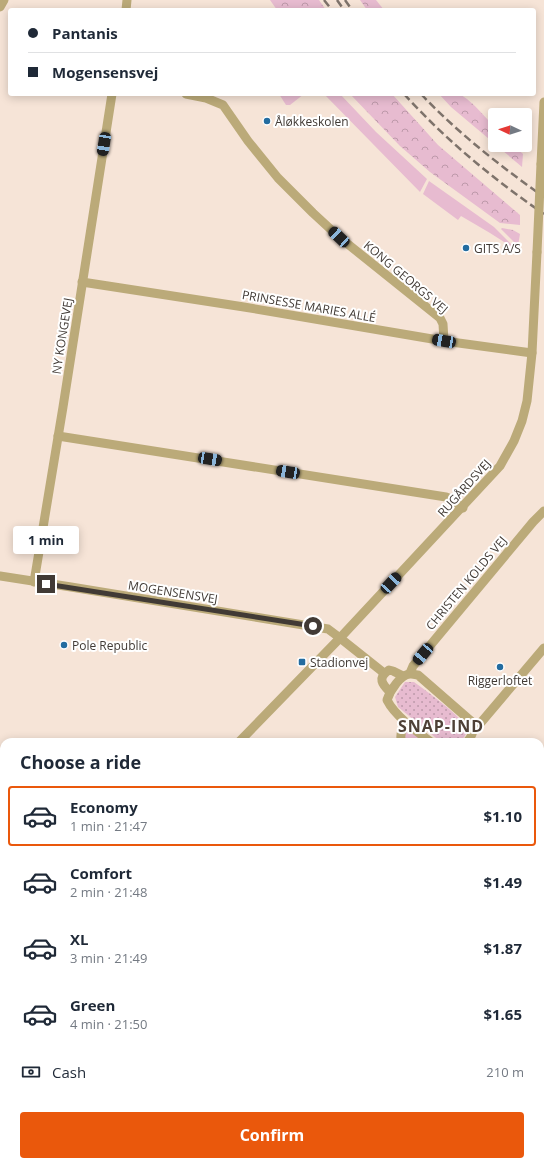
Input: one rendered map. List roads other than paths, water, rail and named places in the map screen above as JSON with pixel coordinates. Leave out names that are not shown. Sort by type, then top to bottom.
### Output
[{"type":"street","points":[[0,6],[4,0]]},
{"type":"street","name":"NY KONGEVEJ","points":[[34,582],[112,96]]},
{"type":"street","name":"KONG GEORGS VEJ","points":[[196,96],[206,98],[223,105],[248,141],[278,178],[313,213],[339,237],[440,318],[443,324],[444,341]]},
{"type":"street","name":"RUGÅRDSVEJ","points":[[243,738],[463,508],[500,466],[514,441],[522,421],[527,401],[532,353],[544,102]]},
{"type":"street","name":"PRINSESSE MARIES ALLÉ","points":[[82,282],[244,307],[444,341],[532,353]]},
{"type":"street","points":[[58,436],[446,497],[453,500],[463,508]]},
{"type":"street","name":"CHRISTEN KOLDS VEJ","points":[[390,692],[407,674],[412,666],[533,522],[544,511]]},
{"type":"street","name":"MOGENSENSVEJ","points":[[0,576],[328,629],[384,673]]},
{"type":"street","points":[[473,737],[478,726],[544,648]]},
{"type":"street","points":[[423,738],[391,707],[387,700],[390,692],[383,685],[381,679],[384,673],[389,670],[418,675],[472,722],[473,737]]},
{"type":"street","points":[[401,738],[400,735],[402,729],[408,723]]},
{"type":"railway","points":[[324,0],[330,8]]},
{"type":"railway","points":[[337,0],[343,8]]},
{"type":"railway","points":[[345,0],[351,8]]},
{"type":"railway","points":[[406,96],[453,143],[488,173],[544,214]]},
{"type":"railway","points":[[423,96],[480,148],[544,197]]},
{"type":"place","name":"Åløkkeskolen","points":[[267,121]]},
{"type":"place","name":"GITS A/S","points":[[466,248]]},
{"type":"place","name":"Pole Republic","points":[[64,645]]},
{"type":"place","name":"Stadionvej","points":[[302,662]]},
{"type":"place","name":"Riggerloftet","points":[[500,667]]},
{"type":"district","name":"SNAP-IND","points":[[441,726]]}]
